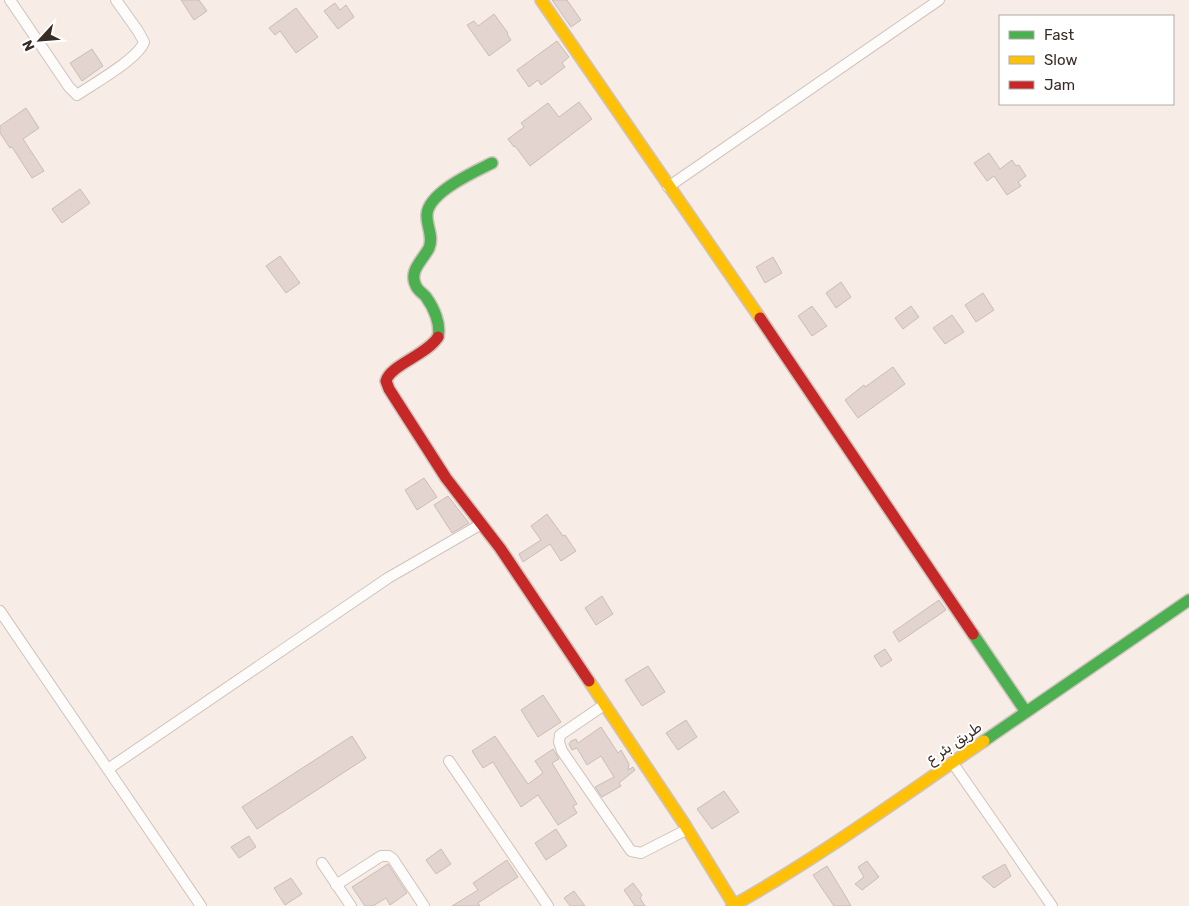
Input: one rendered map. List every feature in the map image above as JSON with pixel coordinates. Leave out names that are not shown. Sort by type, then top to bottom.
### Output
[{"type":"street","points":[[10,0],[69,87],[77,94],[142,49],[144,42],[116,0]]},
{"type":"street","points":[[541,0],[845,442],[1026,712]]},
{"type":"street","points":[[668,187],[939,0]]},
{"type":"street","points":[[492,163],[444,190],[429,205],[427,220],[432,238],[429,247],[418,264],[414,279],[415,284],[435,313],[438,335],[431,345],[386,377],[388,389],[446,478],[500,548],[688,829],[733,905]]},
{"type":"street","points":[[108,769],[388,578],[478,526],[480,522]]},
{"type":"street","name":"طريق بئر ع","points":[[733,905],[768,886],[900,799],[1189,600]]},
{"type":"street","points":[[0,611],[201,906]]},
{"type":"street","points":[[604,706],[560,735],[559,742],[562,751],[631,851],[641,853],[688,829]]},
{"type":"street","points":[[450,761],[548,906]]},
{"type":"street","points":[[952,762],[1052,906]]},
{"type":"street","points":[[336,884],[381,856],[389,856],[393,859],[424,906]]},
{"type":"street","points":[[322,863],[351,906]]},
{"type":"building","points":[[181,0],[199,0],[207,11],[194,20]]},
{"type":"building","points":[[552,0],[567,0],[581,20],[571,27]]},
{"type":"building","points":[[335,3],[340,10],[346,5],[354,17],[338,29],[324,11]]},
{"type":"building","points":[[296,8],[318,37],[296,53],[280,31],[275,35],[269,28]]},
{"type":"building","points":[[494,14],[511,40],[489,56],[467,25],[474,21],[478,26]]},
{"type":"building","points":[[557,41],[569,57],[562,63],[565,67],[541,85],[538,80],[529,87],[517,70]]},
{"type":"building","points":[[92,49],[103,66],[82,81],[70,63]]},
{"type":"building","points":[[579,102],[592,119],[530,166],[508,139],[524,127],[521,123],[548,103],[559,117]]},
{"type":"building","points":[[26,108],[39,128],[23,139],[44,171],[32,178],[12,147],[10,148],[0,133],[0,126]]},
{"type":"building","points":[[989,153],[1000,169],[1012,160],[1016,166],[1019,165],[1026,176],[1018,182],[1021,186],[1007,195],[994,176],[987,181],[974,163]]},
{"type":"building","points":[[80,189],[90,203],[62,223],[52,209]]},
{"type":"building","points":[[280,256],[300,283],[286,293],[266,266]]},
{"type":"building","points":[[773,257],[782,273],[765,283],[756,267]]},
{"type":"building","points":[[841,282],[851,297],[836,308],[826,293]]},
{"type":"building","points":[[983,293],[994,310],[976,322],[965,305]]},
{"type":"building","points":[[812,306],[827,326],[812,336],[798,316]]},
{"type":"building","points":[[911,306],[919,317],[903,329],[895,318]]},
{"type":"building","points":[[952,315],[964,332],[945,344],[933,328]]},
{"type":"building","points":[[893,367],[905,384],[858,418],[845,400],[864,385],[865,387]]},
{"type":"building","points":[[424,478],[437,497],[417,510],[405,490]]},
{"type":"building","points":[[448,496],[469,523],[452,533],[434,505]]},
{"type":"building","points":[[547,514],[576,551],[561,561],[550,544],[523,562],[519,554],[541,540],[531,526]]},
{"type":"building","points":[[602,596],[613,614],[596,625],[585,608]]},
{"type":"building","points":[[939,600],[946,610],[899,642],[893,632]]},
{"type":"building","points":[[885,649],[892,660],[881,667],[874,656]]},
{"type":"building","points":[[648,666],[665,692],[642,706],[625,680]]},
{"type":"building","points":[[543,695],[561,722],[538,737],[521,710]]},
{"type":"building","points":[[686,720],[697,737],[678,750],[666,733]]},
{"type":"building","points":[[601,727],[618,753],[621,750],[629,764],[628,770],[633,767],[635,770],[619,783],[621,786],[602,797],[595,787],[614,777],[601,756],[587,765],[577,748],[572,750],[569,744],[576,739],[578,743]]},
{"type":"building","points":[[352,736],[366,758],[257,829],[242,807]]},
{"type":"building","points":[[495,736],[528,784],[543,773],[535,761],[553,749],[559,759],[552,763],[577,804],[573,806],[577,813],[558,825],[538,795],[521,807],[493,762],[483,768],[472,751]]},
{"type":"building","points":[[724,791],[739,812],[712,829],[697,809]]},
{"type":"building","points":[[556,829],[567,846],[546,860],[535,843]]},
{"type":"building","points":[[249,836],[256,847],[239,858],[231,847]]},
{"type":"building","points":[[441,849],[451,864],[436,874],[426,860]]},
{"type":"building","points":[[507,860],[518,877],[478,903],[480,906],[452,906],[478,890],[473,883]]},
{"type":"building","points":[[867,861],[879,877],[862,890],[855,884],[864,877],[858,867]]},
{"type":"building","points":[[388,864],[407,893],[390,905],[386,898],[373,906],[365,906],[352,887]]},
{"type":"building","points":[[1005,864],[1011,876],[994,888],[982,877]]},
{"type":"building","points":[[827,866],[851,906],[834,906],[813,875]]},
{"type":"building","points":[[291,878],[302,894],[285,905],[274,888]]},
{"type":"building","points":[[633,883],[642,895],[640,898],[645,906],[635,906],[624,890]]},
{"type":"building","points":[[574,891],[585,906],[570,906],[564,898]]},
{"type":"traffic: fast","points":[[438,337],[439,327],[432,306],[417,288],[414,281],[417,266],[430,244],[427,214],[435,198],[464,177],[492,163]]},
{"type":"traffic: fast","points":[[984,741],[1189,600]]},
{"type":"traffic: fast","points":[[973,634],[1026,712]]},
{"type":"traffic: slow","points":[[541,0],[760,318]]},
{"type":"traffic: slow","points":[[589,681],[683,822],[734,905]]},
{"type":"traffic: slow","points":[[732,906],[829,847],[984,741]]},
{"type":"traffic: jam","points":[[760,318],[973,634]]},
{"type":"traffic: jam","points":[[438,337],[426,349],[389,375],[386,381],[389,389],[446,478],[500,548],[589,681]]}]
